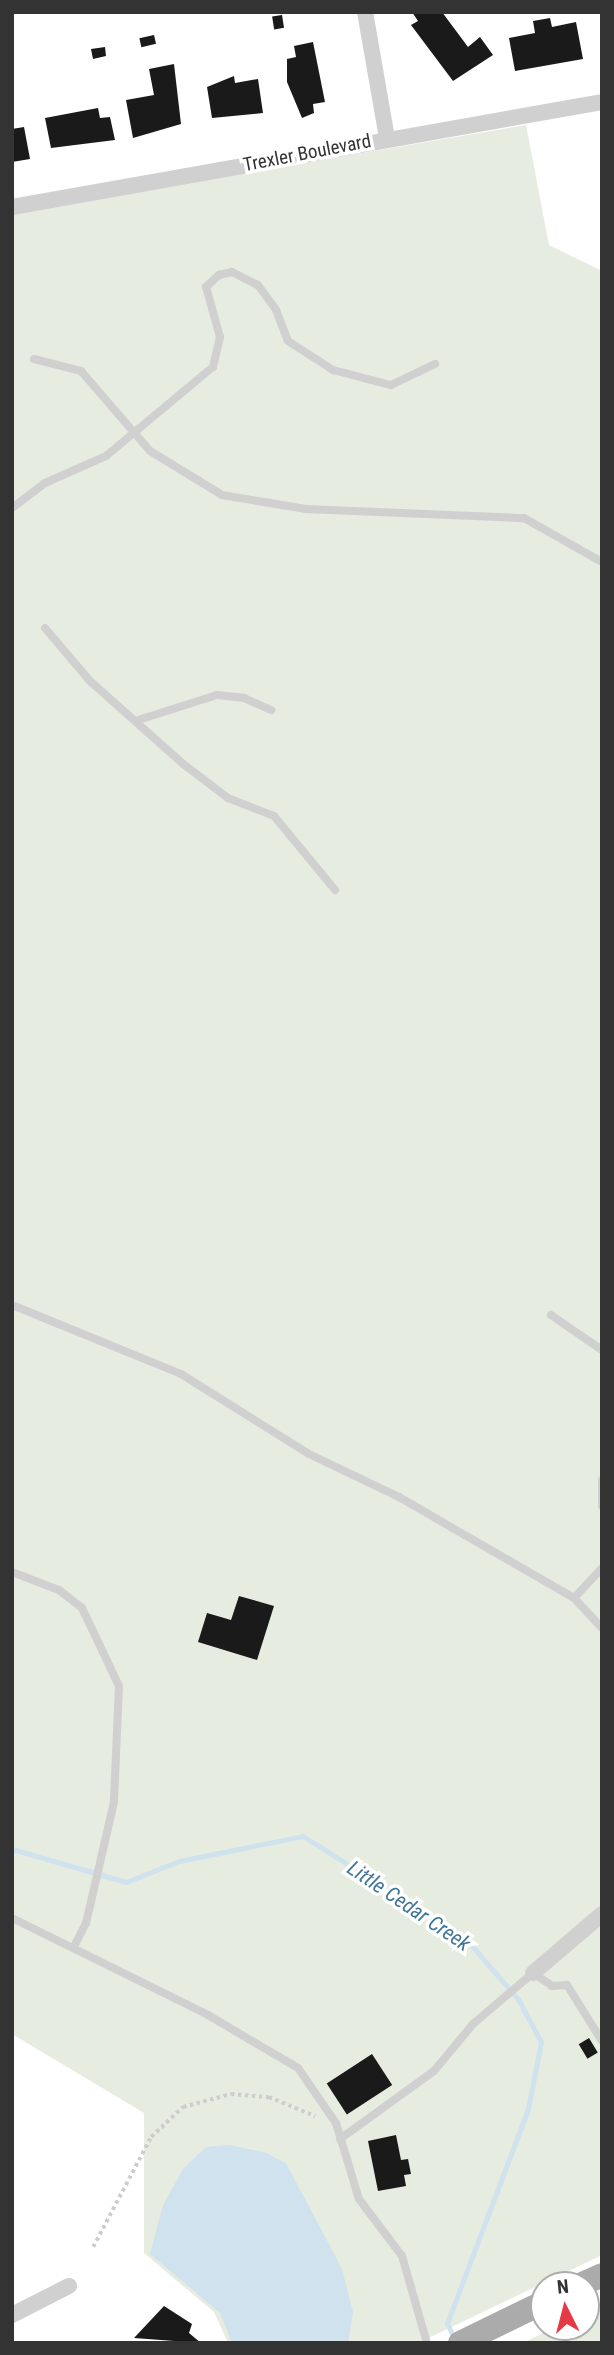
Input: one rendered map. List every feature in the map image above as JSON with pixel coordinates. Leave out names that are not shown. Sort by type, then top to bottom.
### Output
[{"type":"main road","points":[[460,2343],[530,2309]]},
{"type":"street","points":[[365,12],[387,138]]},
{"type":"street","name":"Trexler Boulevard","points":[[12,207],[387,138],[602,102]]},
{"type":"street","points":[[528,1978],[602,1914]]},
{"type":"street","points":[[12,2315],[69,2286]]},
{"type":"lane","points":[[12,508],[46,483],[106,456],[131,431],[213,367],[220,337],[206,287],[232,272],[247,277],[269,296],[288,341],[313,361],[391,385],[435,363]]},
{"type":"lane","points":[[34,359],[82,371],[131,431],[170,468],[222,495],[306,509],[524,518],[602,562]]},
{"type":"lane","points":[[45,628],[90,681],[228,798],[274,816],[335,890]]},
{"type":"lane","points":[[135,721],[217,695],[244,698],[271,710]]},
{"type":"lane","points":[[12,1305],[181,1374],[309,1454],[399,1497],[574,1598],[602,1628]]},
{"type":"lane","points":[[551,1315],[602,1350]]},
{"type":"lane","points":[[602,1480],[602,1506]]},
{"type":"lane","points":[[574,1598],[602,1568]]},
{"type":"lane","points":[[12,1572],[72,1599],[93,1625],[116,1673],[121,1744],[101,1863],[95,1888],[73,1948]]},
{"type":"lane","points":[[12,1918],[198,2009],[298,2068],[324,2100],[359,2199],[402,2256],[427,2343]]},
{"type":"lane","points":[[340,2139],[434,2071],[473,2024],[528,1978],[552,1986],[566,1985],[602,2041]]},
{"type":"path","points":[[93,2247],[151,2137],[183,2107],[231,2094],[269,2097],[307,2111],[340,2139]]},
{"type":"shaded area","points":[[526,125],[549,245],[602,271],[602,2255],[569,2271],[530,2271],[530,2289],[418,2343],[228,2343],[214,2312],[144,2253],[144,2113],[12,2034],[12,213]]},
{"type":"shaded area","points":[[602,2304],[602,2343],[523,2343],[530,2340],[600,2341]]},
{"type":"water","points":[[229,2145],[264,2152],[286,2163],[342,2269],[353,2312],[348,2343],[232,2343],[220,2313],[150,2254],[163,2205],[183,2169],[206,2147]]},
{"type":"building","points":[[412,12],[442,12],[468,47],[480,37],[493,55],[453,81],[411,25],[418,21]]},
{"type":"building","points":[[282,15],[284,28],[274,29],[272,17]]},
{"type":"building","points":[[550,18],[552,27],[576,22],[583,59],[515,71],[509,38],[535,33],[533,21]]},
{"type":"building","points":[[154,35],[156,44],[141,47],[139,38]]},
{"type":"building","points":[[313,42],[325,102],[313,104],[314,113],[302,118],[287,82],[287,59],[296,57],[294,46]]},
{"type":"building","points":[[105,47],[106,56],[93,59],[91,49]]},
{"type":"building","points":[[174,64],[181,124],[133,138],[126,100],[154,95],[149,69]]},
{"type":"building","points":[[234,76],[235,83],[258,79],[263,113],[212,118],[207,87]]},
{"type":"building","points":[[98,108],[100,118],[110,117],[115,140],[51,148],[45,118]]},
{"type":"building","points":[[24,127],[30,159],[12,162],[12,129]]},
{"type":"building","points":[[239,1596],[274,1606],[257,1660],[198,1642],[207,1613],[231,1620]]},
{"type":"building","points":[[589,2038],[598,2053],[587,2059],[579,2044]]},
{"type":"building","points":[[372,2054],[392,2085],[347,2114],[327,2083]]},
{"type":"building","points":[[396,2135],[401,2160],[408,2159],[411,2174],[404,2175],[406,2186],[378,2191],[368,2141]]},
{"type":"building","points":[[164,2306],[192,2324],[189,2333],[201,2343],[134,2338]]},
{"type":"waterway","name":"Little Cedar Creek","points":[[12,1849],[126,1882],[179,1861],[303,1836],[466,1939],[518,1999],[541,2042],[528,2109],[447,2323],[455,2340]]}]
